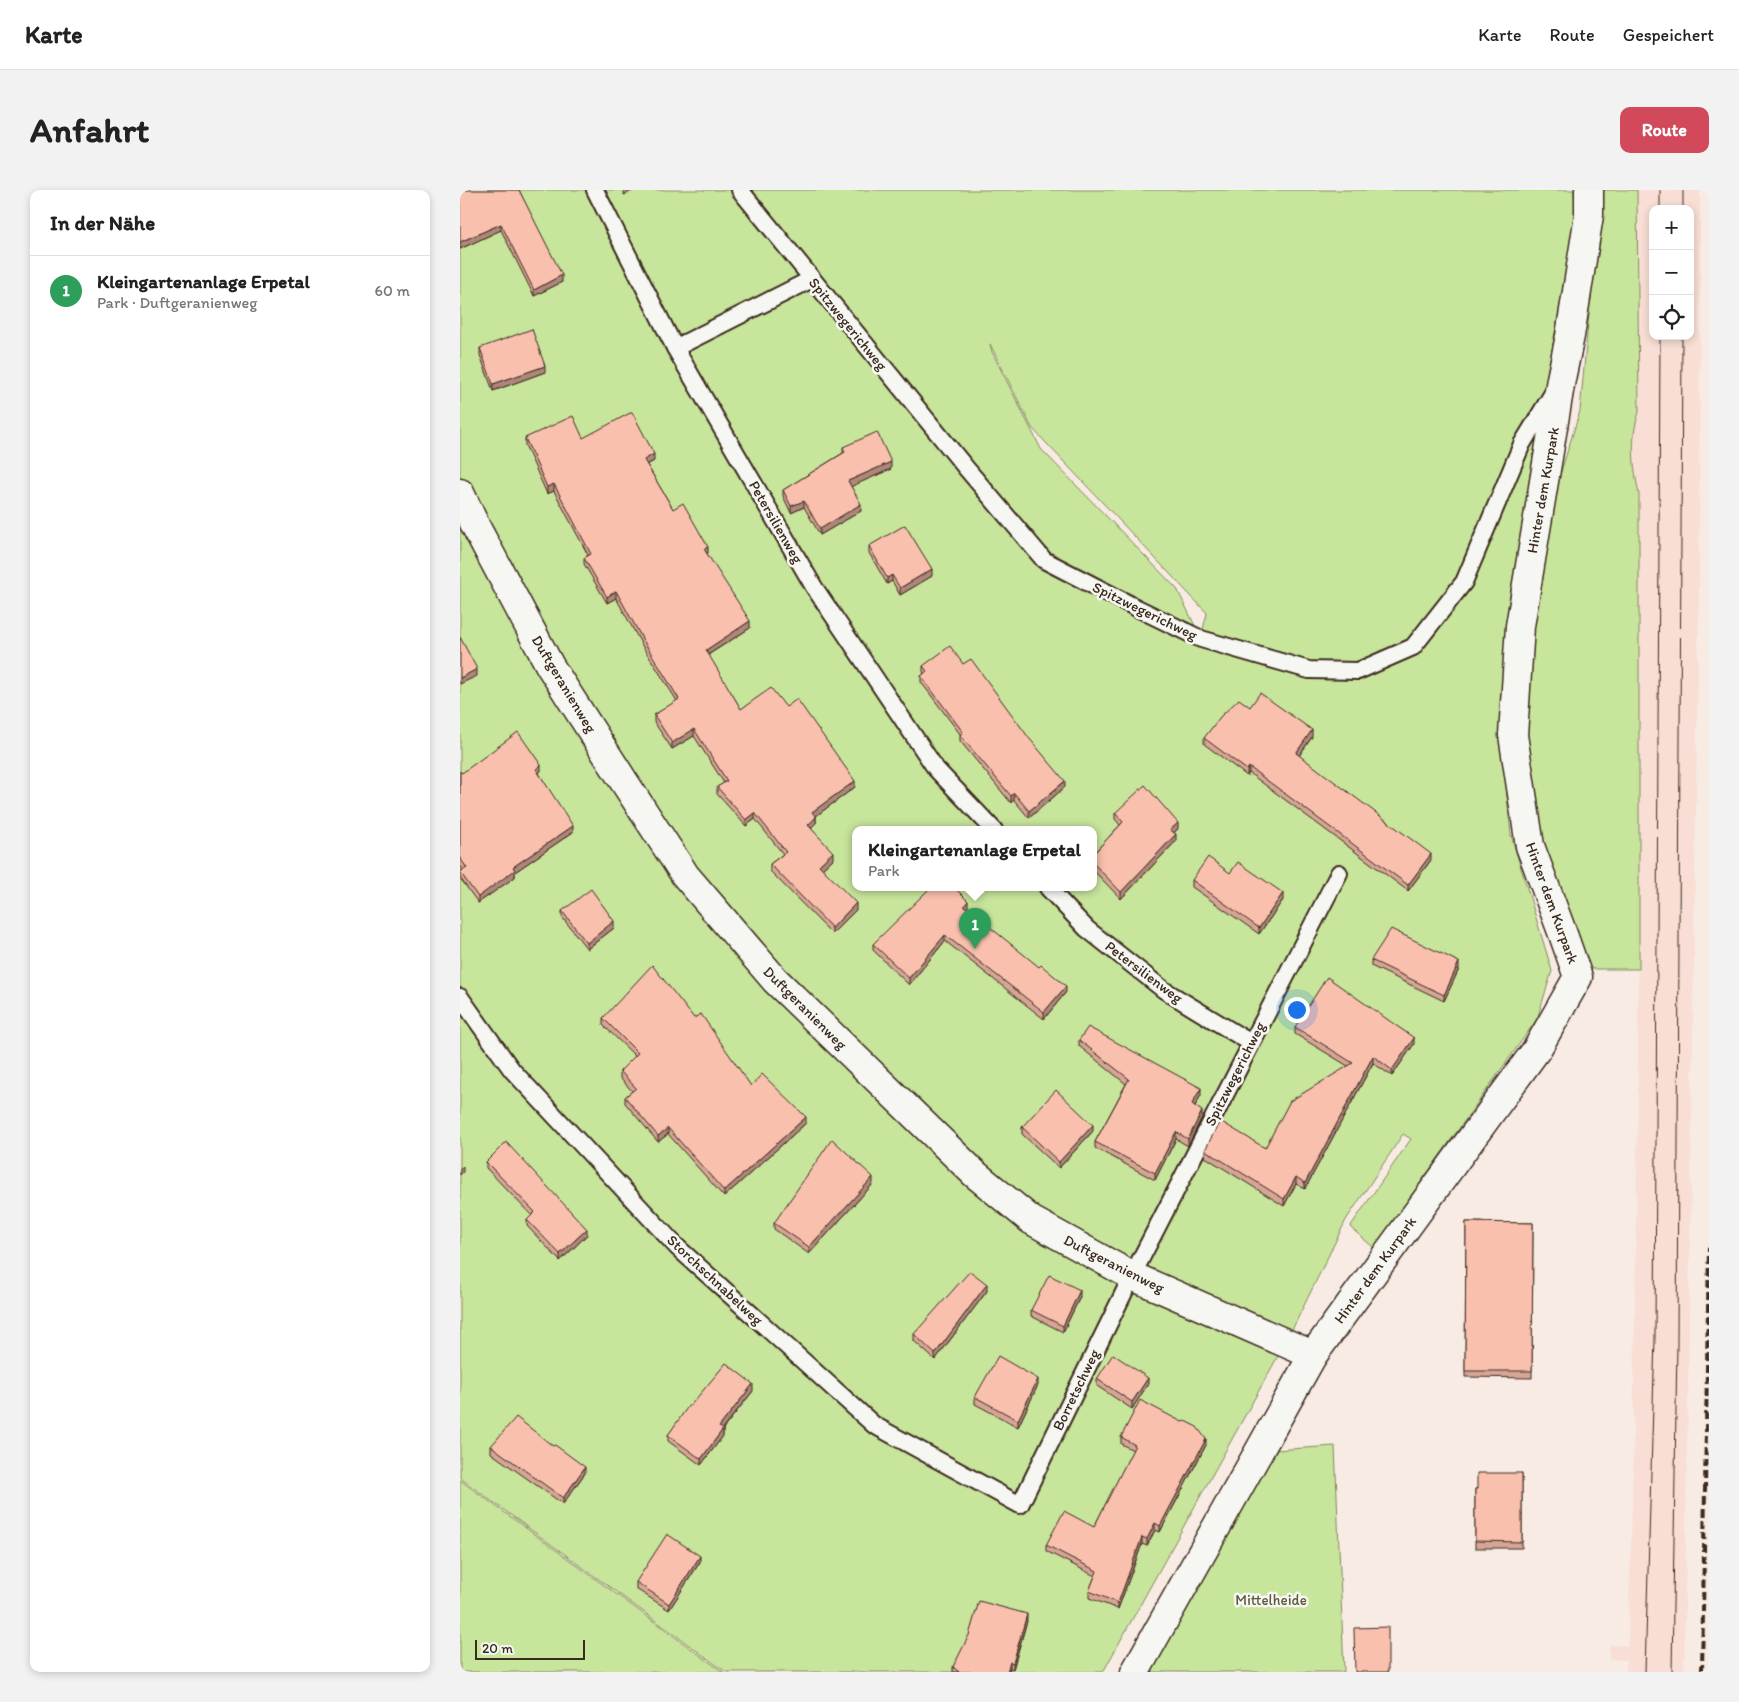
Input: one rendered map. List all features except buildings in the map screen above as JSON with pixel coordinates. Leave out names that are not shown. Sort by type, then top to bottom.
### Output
[{"type":"street","name":"Hinter dem Kurpark","points":[[1135,1672],[1313,1355],[1537,1048],[1578,977],[1530,846],[1514,736],[1520,626],[1561,379],[1570,336],[1589,215],[1589,190]]},
{"type":"street","name":"Duftgeranienweg","points":[[460,493],[476,528],[550,666],[613,764],[685,875],[775,980],[975,1174],[1031,1220],[1132,1276],[1313,1355]]},
{"type":"lane","name":"Petersilienweg","points":[[595,190],[675,348],[814,587],[936,769],[990,826]]},
{"type":"lane","name":"Spitzwegerichweg","points":[[740,190],[960,461],[1044,560],[1201,639],[1310,670],[1358,670],[1413,647],[1464,582],[1522,444],[1561,379]]},
{"type":"lane","points":[[675,348],[812,279]]},
{"type":"lane","name":"Spitzwegerichweg","points":[[1132,1276],[1339,873]]},
{"type":"lane","name":"Petersilienweg","points":[[1051,891],[1088,929],[1164,990],[1251,1043]]},
{"type":"lane","name":"Storchschnabelweg","points":[[460,997],[512,1070],[677,1246],[874,1425],[1020,1505]]},
{"type":"lane","name":"Borretschweg","points":[[1020,1505],[1132,1276]]},
{"type":"shaded area","points":[[1637,190],[1700,190],[1699,590],[1684,1672],[1626,1672],[1626,1660],[1609,1659],[1609,1645],[1628,1646],[1633,1470],[1638,1085],[1639,494],[1634,470],[1634,426],[1639,412]]},
{"type":"green space","points":[[460,190],[1574,190],[1575,219],[1530,475],[1501,737],[1511,835],[1552,971],[1537,1019],[1374,1248],[1350,1227],[1411,1139],[1403,1134],[1346,1220],[1288,1338],[1103,1672],[726,1672],[460,1478]],"holes":[[[990,344],[1032,428],[1207,613],[1201,638],[1177,589],[1041,449],[992,352]]]},
{"type":"green space","points":[[1599,190],[1637,190],[1639,412],[1634,432],[1633,453],[1639,494],[1639,969],[1587,969],[1544,842],[1525,733],[1533,628],[1553,497],[1580,411]]},
{"type":"green space","name":"Mittelheide","points":[[1335,1446],[1344,1672],[1150,1672],[1275,1450]]},
{"type":"green space","points":[[460,1480],[723,1672],[460,1672]]},
{"type":"tram line","points":[[1660,190],[1660,205]]},
{"type":"tram line","points":[[1683,190],[1683,205]]},
{"type":"tram line","points":[[1645,1672],[1655,1338],[1660,340]]},
{"type":"tram line","points":[[1672,1672],[1677,1343],[1682,340]]},
{"type":"railway","points":[[1702,1672],[1709,1247]]},
{"type":"place","name":"Kleingartenanlage Erpetal","points":[[975,949]]}]
